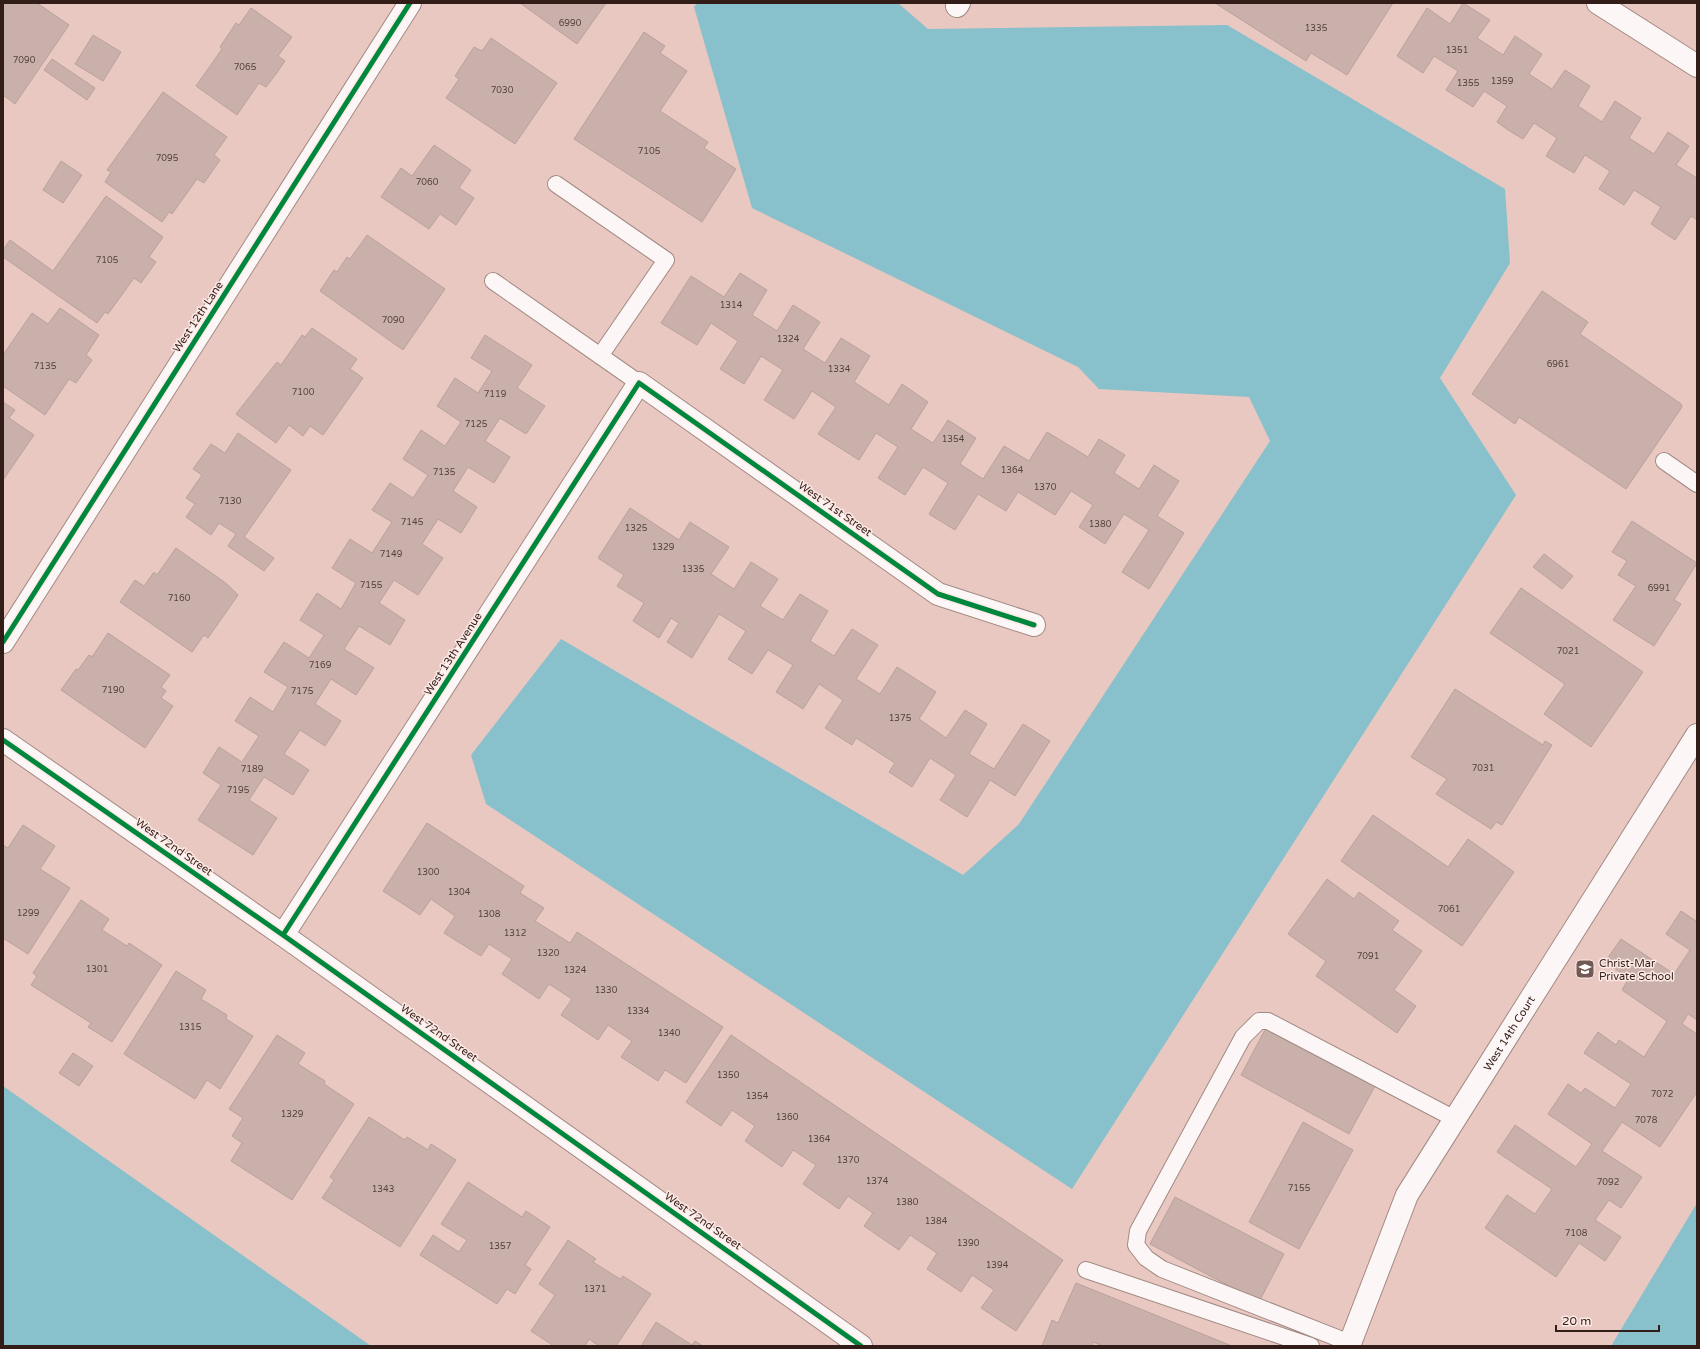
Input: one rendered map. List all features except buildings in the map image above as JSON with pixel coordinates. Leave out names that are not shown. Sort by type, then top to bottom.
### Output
[{"type":"street","name":"West 12th Lane","points":[[3,642],[410,3]]},
{"type":"street","points":[[1598,3],[1697,66]]},
{"type":"street","name":"West 71st Street","points":[[639,383],[938,594],[1034,625]]},
{"type":"street","name":"West 13th Avenue","points":[[283,935],[639,383]]},
{"type":"street","name":"West 14th Court","points":[[1350,1344],[1407,1195],[1697,735]]},
{"type":"street","name":"West 72nd Street","points":[[3,740],[283,935],[861,1346]]},
{"type":"lane","points":[[556,184],[666,260],[600,356]]},
{"type":"lane","points":[[493,281],[639,383]]},
{"type":"lane","points":[[1664,461],[1697,484]]},
{"type":"lane","points":[[1350,1344],[1162,1269],[1146,1258],[1136,1245],[1138,1231],[1243,1037],[1259,1021],[1268,1021],[1455,1119]]},
{"type":"lane","points":[[1086,1270],[1311,1346]]},
{"type":"water","points":[[697,3],[898,3],[928,29],[1227,25],[1505,189],[1510,263],[1440,378],[1516,495],[1072,1189],[486,804],[471,755],[561,639],[963,875],[1019,824],[1270,441],[1249,397],[1099,389],[1078,367],[752,208],[694,7]]},
{"type":"water","points":[[3,1086],[371,1346],[3,1346]]},
{"type":"water","points":[[1697,1203],[1697,1346],[1611,1346]]},
{"type":"cycle path","points":[[3,642],[410,3]]},
{"type":"cycle path","points":[[283,935],[639,383],[938,594],[1034,625]]},
{"type":"cycle path","points":[[3,740],[283,935],[861,1346]]},
{"type":"place","name":"Christ-Mar Private School","points":[[1585,969]]}]
